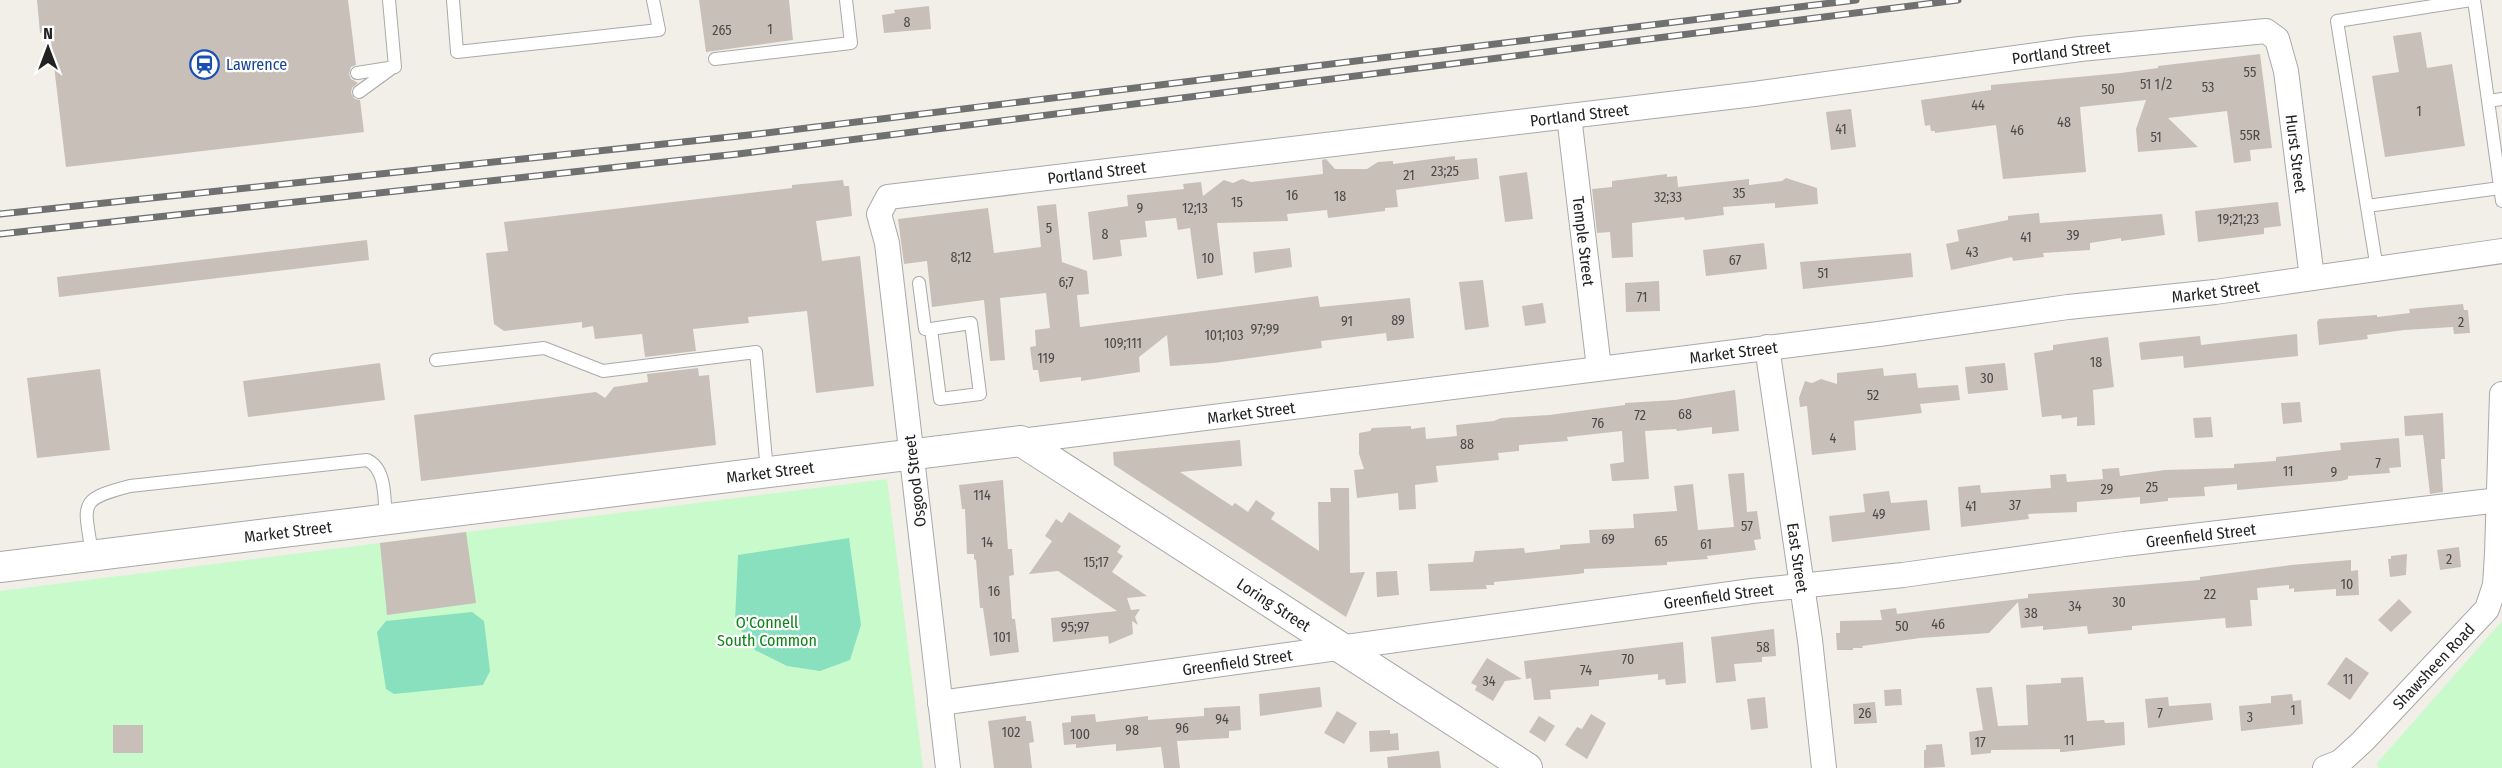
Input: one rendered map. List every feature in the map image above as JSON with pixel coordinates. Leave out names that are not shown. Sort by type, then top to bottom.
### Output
[{"type":"street","name":"Portland Street","points":[[888,197],[1765,92],[2080,50],[2261,30],[2269,32]]},
{"type":"street","name":"Hurst Street","points":[[2269,32],[2277,39],[2286,71],[2312,278]]},
{"type":"street","name":"Temple Street","points":[[1569,116],[1599,368]]},
{"type":"street","name":"Osgood Street","points":[[888,197],[879,214],[915,330],[912,455],[948,768]]},
{"type":"street","name":"Market Street","points":[[0,567],[1880,334],[2068,307],[2215,292],[2502,251]]},
{"type":"street","name":"East Street","points":[[1767,347],[1802,586],[1824,768]]},
{"type":"street","name":"Shawsheen Road","points":[[2325,768],[2340,762],[2363,741],[2487,609],[2495,585],[2502,394]]},
{"type":"street","name":"Loring Street","points":[[1021,441],[1527,768]]},
{"type":"street","name":"Greenfield Street","points":[[940,703],[1752,591],[1904,575],[2355,516],[2499,500]]},
{"type":"lane","points":[[389,0],[395,67]]},
{"type":"lane","points":[[453,0],[458,52],[659,30],[653,0]]},
{"type":"lane","points":[[715,59],[851,44],[846,0]]},
{"type":"lane","points":[[2377,269],[2337,21],[2472,0],[2502,201]]},
{"type":"lane","points":[[357,73],[395,67]]},
{"type":"lane","points":[[359,92],[395,67]]},
{"type":"lane","points":[[2488,101],[2502,99]]},
{"type":"lane","points":[[2367,206],[2500,188]]},
{"type":"lane","points":[[915,330],[971,323],[980,394],[940,399],[915,330],[919,284]]},
{"type":"lane","points":[[436,360],[544,348],[603,370],[756,352],[768,473]]},
{"type":"lane","points":[[92,556],[86,509],[90,502],[102,494],[130,486],[367,460],[375,464],[381,473],[386,520]]},
{"type":"green space","name":"O'Connell South Common","points":[[887,479],[923,768],[0,768],[0,591]]},
{"type":"green space","points":[[849,538],[861,625],[850,660],[820,671],[787,666],[755,650],[735,621],[738,555]]},
{"type":"green space","points":[[472,612],[484,621],[490,671],[483,685],[394,694],[386,689],[377,632],[386,621]]},
{"type":"green space","points":[[2502,621],[2502,768],[2378,768],[2377,763]]},
{"type":"building","points":[[37,0],[348,0],[356,65],[351,67],[349,74],[351,79],[358,83],[352,88],[351,93],[355,99],[360,100],[364,132],[66,167],[50,32],[40,33]]},
{"type":"building","points":[[699,0],[789,0],[793,40],[706,52]]},
{"type":"building","points":[[929,6],[931,29],[884,33],[882,15],[895,13],[894,10]]},
{"type":"building","points":[[2421,32],[2427,68],[2452,64],[2465,146],[2385,157],[2372,76],[2399,72],[2393,36]]},
{"type":"building","points":[[2260,54],[2272,148],[2250,150],[2251,161],[2234,163],[2227,111],[2168,118],[2198,147],[2138,152],[2136,129],[2146,100],[2080,107],[2086,172],[2003,179],[1996,125],[1935,133],[1931,131],[1930,125],[1925,126],[1921,100],[1991,90],[1991,85],[2121,73],[2158,68],[2158,66]]},
{"type":"building","points":[[1851,109],[1856,147],[1831,150],[1826,112]]},
{"type":"building","points":[[1455,156],[1455,160],[1477,158],[1479,179],[1396,190],[1398,207],[1385,208],[1385,211],[1328,218],[1327,210],[1287,214],[1288,221],[1217,223],[1223,275],[1197,279],[1190,228],[1178,230],[1176,218],[1145,221],[1147,237],[1120,240],[1122,256],[1093,260],[1088,212],[1128,206],[1127,195],[1184,189],[1183,184],[1201,182],[1203,196],[1224,180],[1233,183],[1242,179],[1251,182],[1323,174],[1322,160],[1326,159],[1335,169],[1367,169],[1378,162],[1393,161],[1393,164]]},
{"type":"building","points":[[1527,172],[1533,219],[1505,222],[1499,176]]},
{"type":"building","points":[[1667,174],[1667,177],[1677,176],[1678,187],[1749,179],[1749,185],[1782,181],[1786,178],[1817,188],[1818,204],[1775,208],[1775,203],[1723,207],[1724,215],[1632,223],[1633,257],[1612,258],[1610,232],[1597,233],[1592,189],[1612,187],[1612,181]]},
{"type":"building","points":[[843,180],[844,186],[849,186],[852,216],[816,221],[822,261],[860,256],[874,386],[816,393],[807,311],[748,317],[749,323],[693,329],[696,351],[645,357],[642,334],[595,339],[593,326],[582,328],[582,322],[504,331],[494,324],[486,253],[508,251],[504,222]]},
{"type":"building","points":[[2278,202],[2281,226],[2264,228],[2264,234],[2198,242],[2195,211]]},
{"type":"building","points":[[1056,204],[1062,262],[1087,271],[1089,294],[1077,295],[1080,327],[1318,296],[1320,307],[1410,298],[1414,338],[1387,341],[1386,333],[1321,341],[1322,348],[1214,363],[1170,366],[1167,335],[1139,357],[1140,372],[1081,381],[1081,377],[1040,382],[1038,370],[1033,370],[1030,347],[1036,346],[1035,330],[1050,328],[1046,293],[1000,298],[1005,360],[990,361],[984,300],[932,307],[927,261],[904,264],[898,219],[988,208],[994,253],[1041,247],[1037,206]]},
{"type":"building","points":[[2039,213],[2040,223],[2162,214],[2165,235],[2090,243],[2090,250],[2043,253],[2044,257],[2013,261],[2012,257],[1951,270],[1946,244],[1959,241],[1957,230],[2008,220],[2008,216]]},
{"type":"building","points":[[367,240],[369,260],[59,297],[57,277]]},
{"type":"building","points":[[1764,243],[1767,269],[1706,276],[1703,250]]},
{"type":"building","points":[[1290,248],[1292,267],[1255,273],[1253,252]]},
{"type":"building","points":[[1911,253],[1913,277],[1803,289],[1800,262]]},
{"type":"building","points":[[1483,280],[1489,327],[1465,330],[1459,282]]},
{"type":"building","points":[[1659,281],[1660,311],[1626,312],[1625,283]]},
{"type":"building","points":[[1543,303],[1546,323],[1525,326],[1522,306]]},
{"type":"building","points":[[2463,304],[2464,310],[2468,310],[2470,333],[2454,334],[2453,327],[2404,330],[2367,335],[2368,339],[2319,345],[2317,322],[2319,319],[2377,315],[2377,317],[2410,313],[2409,309]]},
{"type":"building","points":[[2297,334],[2298,356],[2184,368],[2183,356],[2141,360],[2139,343],[2200,336],[2201,345]]},
{"type":"building","points":[[2108,337],[2114,387],[2093,390],[2095,425],[2077,426],[2077,417],[2062,419],[2061,415],[2042,417],[2034,353],[2053,350],[2053,345]]},
{"type":"building","points":[[380,363],[385,400],[248,417],[243,381]]},
{"type":"building","points":[[2005,363],[2008,390],[1968,394],[1965,367]]},
{"type":"building","points":[[698,368],[699,376],[709,375],[716,445],[421,481],[414,415],[596,392],[605,398],[614,387],[648,382],[647,374]]},
{"type":"building","points":[[1883,368],[1884,376],[1916,373],[1918,388],[1958,385],[1960,400],[1920,404],[1922,413],[1854,421],[1856,450],[1812,455],[1807,406],[1800,407],[1799,398],[1805,381],[1812,383],[1821,379],[1837,384],[1837,373]]},
{"type":"building","points":[[100,369],[110,450],[37,458],[27,378]]},
{"type":"building","points":[[1735,390],[1739,431],[1712,434],[1712,427],[1677,431],[1676,429],[1645,431],[1649,479],[1612,481],[1610,464],[1624,462],[1622,431],[1567,437],[1568,441],[1519,445],[1519,451],[1498,453],[1499,460],[1436,466],[1438,482],[1415,485],[1416,509],[1399,510],[1398,493],[1357,498],[1354,470],[1364,469],[1359,454],[1359,433],[1370,431],[1372,428],[1425,427],[1426,439],[1457,436],[1456,425],[1494,421],[1501,418],[1549,415],[1625,405],[1625,403],[1675,400]]},
{"type":"building","points":[[2300,402],[2302,422],[2283,424],[2281,403]]},
{"type":"building","points":[[2443,413],[2445,459],[2441,459],[2443,492],[2430,494],[2423,435],[2405,436],[2404,416]]},
{"type":"building","points":[[2211,417],[2213,437],[2195,438],[2193,418]]},
{"type":"building","points":[[2399,438],[2401,467],[2389,468],[2390,473],[2348,476],[2348,479],[2341,481],[2237,490],[2237,484],[2204,487],[2205,496],[2168,498],[2168,501],[2140,504],[2140,497],[2077,502],[2077,512],[2028,514],[2029,519],[1961,527],[1958,487],[1980,485],[1981,493],[2051,488],[2050,475],[2066,474],[2067,482],[2103,479],[2102,469],[2119,468],[2120,476],[2165,470],[2234,468],[2234,464],[2276,461],[2276,457],[2341,450],[2340,443]]},
{"type":"building","points":[[1240,440],[1242,466],[1180,472],[1232,506],[1235,503],[1248,512],[1256,500],[1275,513],[1271,519],[1319,551],[1318,502],[1331,502],[1330,488],[1349,488],[1350,573],[1365,572],[1346,617],[1114,465],[1113,452]]},
{"type":"building","points":[[1744,473],[1747,512],[1757,511],[1761,539],[1754,540],[1756,550],[1707,556],[1708,559],[1667,562],[1667,565],[1584,569],[1584,573],[1578,574],[1494,582],[1494,585],[1486,585],[1487,589],[1430,591],[1428,564],[1473,562],[1475,551],[1524,548],[1525,553],[1560,549],[1560,545],[1590,543],[1589,530],[1634,528],[1633,514],[1677,511],[1674,486],[1693,484],[1698,530],[1734,527],[1728,474]]},
{"type":"building","points":[[1003,480],[1008,549],[1012,549],[1014,575],[1009,576],[1012,619],[1015,619],[1019,652],[990,656],[983,608],[980,608],[976,560],[974,554],[967,554],[965,509],[962,509],[959,485]]},
{"type":"building","points":[[1889,491],[1891,503],[1927,500],[1930,530],[1832,542],[1829,516],[1865,512],[1863,494]]},
{"type":"building","points":[[1069,512],[1121,546],[1117,552],[1123,556],[1112,572],[1147,596],[1127,598],[1131,610],[1140,609],[1135,617],[1138,625],[1132,621],[1133,634],[1109,644],[1108,636],[1053,642],[1051,618],[1117,611],[1058,571],[1029,574],[1052,541],[1045,536],[1056,519],[1062,523]]},
{"type":"building","points":[[466,532],[476,603],[387,615],[380,543]]},
{"type":"building","points":[[2459,547],[2461,567],[2440,570],[2437,550]]},
{"type":"building","points":[[2407,554],[2406,575],[2390,577],[2388,559],[2391,559],[2391,556]]},
{"type":"building","points":[[2351,560],[2351,571],[2358,570],[2359,595],[2336,596],[2336,589],[2294,592],[2294,588],[2289,589],[2289,585],[2257,588],[2258,600],[2250,600],[2252,626],[2226,628],[2225,618],[2132,626],[2132,630],[2088,634],[2087,626],[2043,630],[2043,626],[2021,628],[2018,602],[1989,633],[1920,638],[1862,646],[1863,648],[1853,648],[1853,650],[1837,650],[1836,633],[1840,633],[1840,621],[1882,620],[1880,610],[1896,608],[1897,614],[2028,598],[2028,594],[2200,580],[2200,577]]},
{"type":"building","points":[[1397,571],[1399,595],[1377,597],[1376,572]]},
{"type":"building","points":[[2399,599],[2412,612],[2391,632],[2378,620]]},
{"type":"building","points":[[1774,629],[1776,656],[1762,657],[1762,662],[1734,664],[1736,681],[1716,683],[1711,637]]},
{"type":"building","points":[[1683,642],[1686,683],[1666,685],[1665,679],[1658,680],[1658,674],[1599,680],[1599,686],[1550,690],[1551,699],[1534,700],[1531,678],[1526,679],[1524,661]]},
{"type":"building","points":[[2346,657],[2369,673],[2350,700],[2327,684]]},
{"type":"building","points":[[1487,658],[1522,679],[1505,681],[1493,701],[1475,690],[1477,686],[1471,683]]},
{"type":"building","points":[[2083,677],[2087,721],[2124,722],[2125,745],[2064,752],[2060,752],[2060,749],[1991,750],[1991,753],[1971,755],[1969,732],[1983,730],[1976,688],[1992,687],[1998,726],[2028,725],[2026,685],[2061,683],[2061,678]]},
{"type":"building","points":[[1320,687],[1322,707],[1260,716],[1259,694]]},
{"type":"building","points":[[1901,689],[1902,705],[1885,706],[1884,690]]},
{"type":"building","points":[[2292,694],[2293,701],[2301,700],[2303,724],[2241,731],[2239,706],[2271,703],[2271,696]]},
{"type":"building","points":[[1765,697],[1768,728],[1751,730],[1747,699]]},
{"type":"building","points":[[2168,697],[2169,706],[2211,703],[2213,720],[2148,728],[2145,699]]},
{"type":"building","points":[[1875,702],[1877,723],[1854,724],[1853,704]]},
{"type":"building","points":[[1240,706],[1241,730],[1229,731],[1229,738],[1177,741],[1180,768],[1164,768],[1161,747],[1116,751],[1116,744],[1076,748],[1076,744],[1064,745],[1062,723],[1071,722],[1071,716],[1095,714],[1096,722],[1148,716],[1148,720],[1204,716],[1204,708]]},
{"type":"building","points":[[1337,711],[1357,723],[1344,744],[1324,733]]},
{"type":"building","points":[[1591,714],[1606,723],[1587,759],[1565,745],[1577,727],[1582,729]]},
{"type":"building","points":[[1026,716],[1026,721],[1031,721],[1034,742],[1029,743],[1032,768],[994,768],[988,721]]},
{"type":"building","points":[[1539,716],[1555,726],[1545,742],[1529,732]]},
{"type":"building","points":[[113,725],[143,725],[143,753],[113,753]]},
{"type":"building","points":[[1390,730],[1390,734],[1398,733],[1399,750],[1370,752],[1369,731]]},
{"type":"building","points":[[1942,744],[1945,767],[1924,768],[1926,745]]},
{"type":"building","points":[[1439,751],[1441,768],[1388,768],[1387,757]]},
{"type":"railway","points":[[0,214],[749,135],[1856,0]]},
{"type":"railway","points":[[0,234],[738,154],[1958,0]]},
{"type":"place","name":"Lawrence","points":[[205,64]]}]
